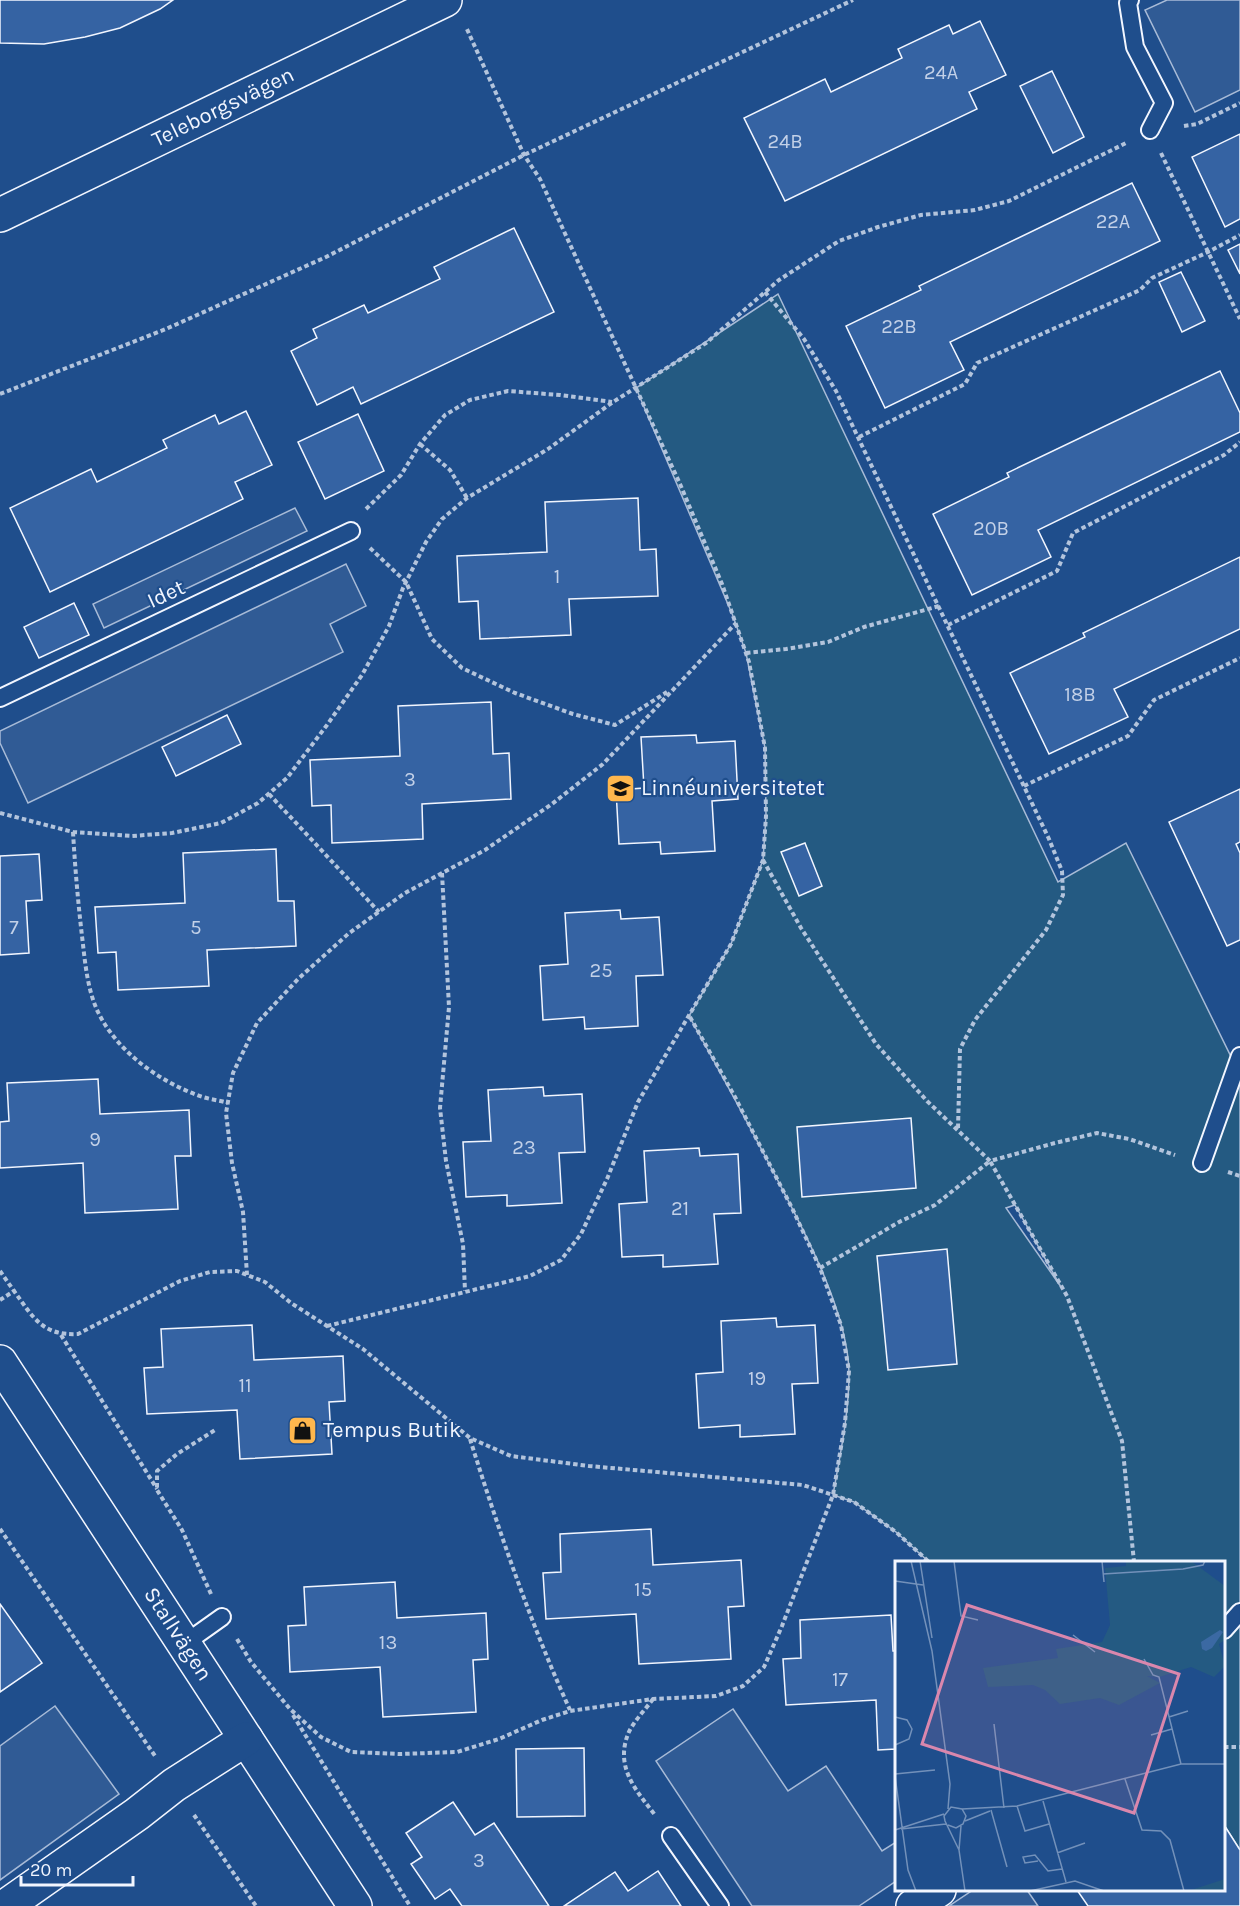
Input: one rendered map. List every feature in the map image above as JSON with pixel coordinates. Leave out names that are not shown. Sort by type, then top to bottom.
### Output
[{"type":"street","name":"Teleborgsvägen","points":[[0,215],[455,12]]},
{"type":"street","name":"Stallvägen","points":[[0,1362],[355,1906]]},
{"type":"street","points":[[6,1906],[137,1814],[174,1785],[246,1740]]},
{"type":"street","points":[[913,1906],[937,1891]]},
{"type":"lane","points":[[1130,0],[1128,3],[1135,46],[1164,104],[1150,130]]},
{"type":"lane","name":"Idet","points":[[0,698],[351,531]]},
{"type":"lane","points":[[1202,1163],[1240,1056]]},
{"type":"lane","points":[[1225,1629],[1240,1612]]},
{"type":"lane","points":[[184,1644],[222,1617]]},
{"type":"lane","points":[[671,1836],[720,1906]]},
{"type":"path","points":[[0,394],[166,329],[326,257],[524,155],[853,0]]},
{"type":"path","points":[[327,1326],[530,1276],[561,1260],[581,1234],[607,1179],[638,1102],[731,944],[763,860],[766,816],[765,748],[746,653],[736,623],[718,574],[636,388],[540,179],[524,155],[455,12]]},
{"type":"path","points":[[0,813],[73,832],[132,836],[172,833],[220,823],[258,803],[287,778],[362,675],[389,626],[406,582],[426,542],[442,519],[467,498],[548,449],[613,402],[706,343],[779,280],[839,241],[921,215],[975,210],[1009,201],[1150,130],[1197,124],[1240,103]]},
{"type":"path","points":[[1150,130],[1240,319]]},
{"type":"path","points":[[859,438],[964,384],[977,363],[1140,290],[1152,278],[1240,235]]},
{"type":"path","points":[[765,292],[804,339],[836,391],[1049,839],[1062,871],[1063,895],[1046,930],[975,1020],[960,1049],[957,1129]]},
{"type":"path","points":[[613,402],[508,391],[470,400],[445,415],[420,444],[401,475],[368,506],[351,531],[406,582],[432,639],[462,668],[515,693],[573,714],[615,725],[675,687]]},
{"type":"path","points":[[948,625],[1057,571],[1073,533],[1224,455],[1240,442]]},
{"type":"path","points":[[420,444],[450,470],[467,498]]},
{"type":"path","points":[[746,653],[828,642],[864,627],[939,606]]},
{"type":"path","points":[[247,1275],[243,1212],[232,1163],[226,1113],[233,1073],[257,1023],[298,980],[348,934],[405,893],[485,850],[552,804],[603,764],[736,623]]},
{"type":"path","points":[[1024,786],[1128,736],[1154,700],[1240,658]]},
{"type":"path","points":[[268,794],[379,912]]},
{"type":"path","points":[[73,832],[86,973],[97,1010],[112,1035],[136,1060],[166,1080],[198,1096],[228,1103]]},
{"type":"path","points":[[763,860],[801,928],[876,1044],[927,1101],[990,1161],[1066,1296],[1122,1441],[1134,1561]]},
{"type":"path","points":[[442,873],[449,1007],[440,1108],[447,1161],[463,1244],[465,1291]]},
{"type":"path","points":[[0,1271],[35,1321],[60,1335],[182,1530],[222,1617],[251,1662],[290,1709],[321,1737],[351,1752],[400,1755],[456,1752],[499,1739],[542,1720],[570,1711],[653,1699],[716,1696],[743,1686],[764,1667],[783,1626],[833,1495],[845,1423],[849,1371],[842,1325],[820,1268],[735,1097],[689,1017]]},
{"type":"path","points":[[820,1268],[901,1221],[935,1205],[990,1161],[1097,1133],[1129,1139],[1240,1176]]},
{"type":"path","points":[[60,1335],[78,1334],[180,1281],[210,1272],[237,1271],[265,1282],[291,1303],[363,1349],[470,1438],[511,1456],[589,1467],[803,1485],[854,1502],[896,1532],[927,1561]]},
{"type":"path","points":[[0,1300],[14,1291]]},
{"type":"path","points":[[157,1490],[157,1471],[177,1454],[215,1430]]},
{"type":"path","points":[[470,1438],[545,1655],[570,1711]]},
{"type":"path","points":[[0,1528],[256,1906]]},
{"type":"path","points":[[653,1699],[628,1733],[623,1761],[634,1787],[671,1836]]},
{"type":"path","points":[[290,1709],[410,1906]]},
{"type":"shaded area","points":[[1167,0],[1240,0],[1240,90],[1195,112],[1145,10]]},
{"type":"shaded area","points":[[778,294],[1058,882],[1126,843],[1240,1075],[1240,1850],[1225,1827],[1225,1561],[928,1561],[896,1532],[854,1502],[833,1495],[844,1434],[849,1388],[847,1349],[841,1324],[823,1272],[799,1222],[689,1016],[731,944],[763,860],[766,816],[765,748],[746,653],[733,616],[636,388]],"holes":[[[1015,1205],[1061,1287],[1006,1208]]]},
{"type":"shaded area","points":[[295,508],[307,531],[104,628],[93,604]]},
{"type":"shaded area","points":[[346,564],[366,606],[330,624],[343,652],[28,803],[0,743],[0,731]]},
{"type":"shaded area","points":[[55,1706],[119,1794],[0,1880],[0,1746]]},
{"type":"shaded area","points":[[733,1709],[788,1791],[826,1766],[882,1851],[895,1843],[895,1882],[859,1906],[752,1906],[656,1761]]},
{"type":"shaded area","points":[[972,1891],[1028,1891],[1038,1906],[949,1906]]},
{"type":"building","points":[[0,0],[173,0],[160,9],[120,28],[44,44],[0,43]]},
{"type":"building","points":[[980,21],[1006,75],[969,92],[977,109],[785,201],[744,118],[825,79],[831,92],[902,58],[898,49],[949,25],[953,34]]},
{"type":"building","points":[[1052,71],[1084,137],[1053,153],[1020,86]]},
{"type":"building","points":[[1240,134],[1240,219],[1225,227],[1192,157]]},
{"type":"building","points":[[1132,183],[1160,241],[950,342],[964,370],[885,408],[846,326],[921,290],[919,286]]},
{"type":"building","points":[[514,228],[554,312],[361,404],[353,387],[317,405],[291,351],[317,338],[313,329],[364,305],[368,313],[440,279],[434,267]]},
{"type":"building","points":[[1240,244],[1240,274],[1228,250]]},
{"type":"building","points":[[1181,272],[1205,321],[1182,332],[1159,282]]},
{"type":"building","points":[[1220,371],[1240,413],[1240,432],[1038,530],[1051,557],[972,595],[933,514],[1009,477],[1007,473]]},
{"type":"building","points":[[246,411],[272,465],[235,482],[243,499],[50,592],[10,508],[91,469],[97,482],[167,448],[163,440],[215,415],[219,424]]},
{"type":"building","points":[[358,414],[384,471],[325,499],[298,442]]},
{"type":"building","points":[[638,498],[640,550],[656,549],[658,596],[569,599],[571,635],[480,639],[478,601],[459,602],[457,556],[547,552],[545,502]]},
{"type":"building","points":[[1240,557],[1240,629],[1114,689],[1128,717],[1049,754],[1010,673],[1085,637],[1083,633]]},
{"type":"building","points":[[74,603],[89,635],[39,658],[24,627]]},
{"type":"building","points":[[491,702],[493,754],[509,753],[511,799],[422,804],[423,839],[332,843],[331,805],[312,806],[310,760],[400,756],[398,706]]},
{"type":"building","points":[[227,715],[241,744],[176,776],[162,747]]},
{"type":"building","points":[[696,735],[697,743],[735,741],[738,799],[712,801],[715,851],[661,854],[660,842],[619,844],[616,790],[644,788],[641,737]]},
{"type":"building","points":[[1240,789],[1240,842],[1236,844],[1240,853],[1240,940],[1227,946],[1169,822]]},
{"type":"building","points":[[805,843],[822,886],[799,896],[781,852]]},
{"type":"building","points":[[276,849],[278,901],[294,901],[296,946],[207,950],[209,986],[118,990],[116,952],[98,953],[95,907],[185,903],[183,853]]},
{"type":"building","points":[[39,854],[42,900],[26,901],[29,953],[0,955],[0,856]]},
{"type":"building","points":[[620,910],[621,919],[659,917],[663,975],[636,976],[638,1026],[585,1029],[584,1017],[543,1020],[540,966],[568,964],[565,913]]},
{"type":"building","points":[[98,1079],[100,1114],[189,1110],[191,1156],[175,1156],[178,1209],[85,1213],[83,1163],[0,1168],[0,1122],[9,1121],[7,1083]]},
{"type":"building","points":[[543,1087],[544,1096],[582,1094],[585,1152],[559,1153],[562,1203],[507,1206],[507,1195],[466,1197],[463,1142],[491,1141],[488,1090]]},
{"type":"building","points":[[911,1118],[916,1188],[802,1197],[797,1127]]},
{"type":"building","points":[[699,1148],[700,1156],[738,1154],[741,1213],[714,1214],[718,1264],[663,1267],[663,1255],[622,1257],[619,1204],[647,1202],[644,1151]]},
{"type":"building","points":[[947,1249],[957,1364],[888,1370],[877,1256]]},
{"type":"building","points":[[776,1318],[777,1327],[815,1325],[818,1383],[792,1384],[795,1434],[740,1437],[740,1425],[699,1428],[696,1374],[723,1372],[721,1321]]},
{"type":"building","points":[[252,1325],[254,1360],[343,1356],[345,1401],[329,1402],[332,1454],[240,1459],[237,1410],[147,1414],[144,1368],[163,1367],[161,1329]]},
{"type":"building","points":[[651,1529],[653,1565],[741,1560],[744,1606],[728,1607],[731,1659],[639,1664],[636,1614],[546,1619],[543,1573],[561,1572],[560,1534]]},
{"type":"building","points":[[395,1582],[397,1618],[486,1613],[488,1659],[473,1660],[476,1712],[383,1717],[380,1667],[290,1672],[288,1626],[306,1625],[304,1587]]},
{"type":"building","points":[[0,1604],[42,1663],[0,1692]]},
{"type":"building","points":[[891,1615],[893,1651],[895,1651],[895,1749],[878,1750],[876,1700],[786,1705],[783,1659],[801,1658],[800,1620]]},
{"type":"building","points":[[584,1748],[585,1816],[517,1817],[516,1749]]},
{"type":"building","points":[[453,1802],[475,1835],[494,1823],[549,1906],[462,1906],[450,1889],[435,1899],[411,1864],[422,1857],[406,1833]]},
{"type":"building","points":[[1225,1829],[1240,1850],[1240,1906],[1088,1906],[1078,1891],[1225,1891]]},
{"type":"building","points":[[658,1871],[681,1906],[564,1906],[615,1872],[628,1891]]},
{"type":"place","name":"Linnéuniversitetet","points":[[620,788]]},
{"type":"place","name":"Tempus Butik","points":[[302,1430]]}]
